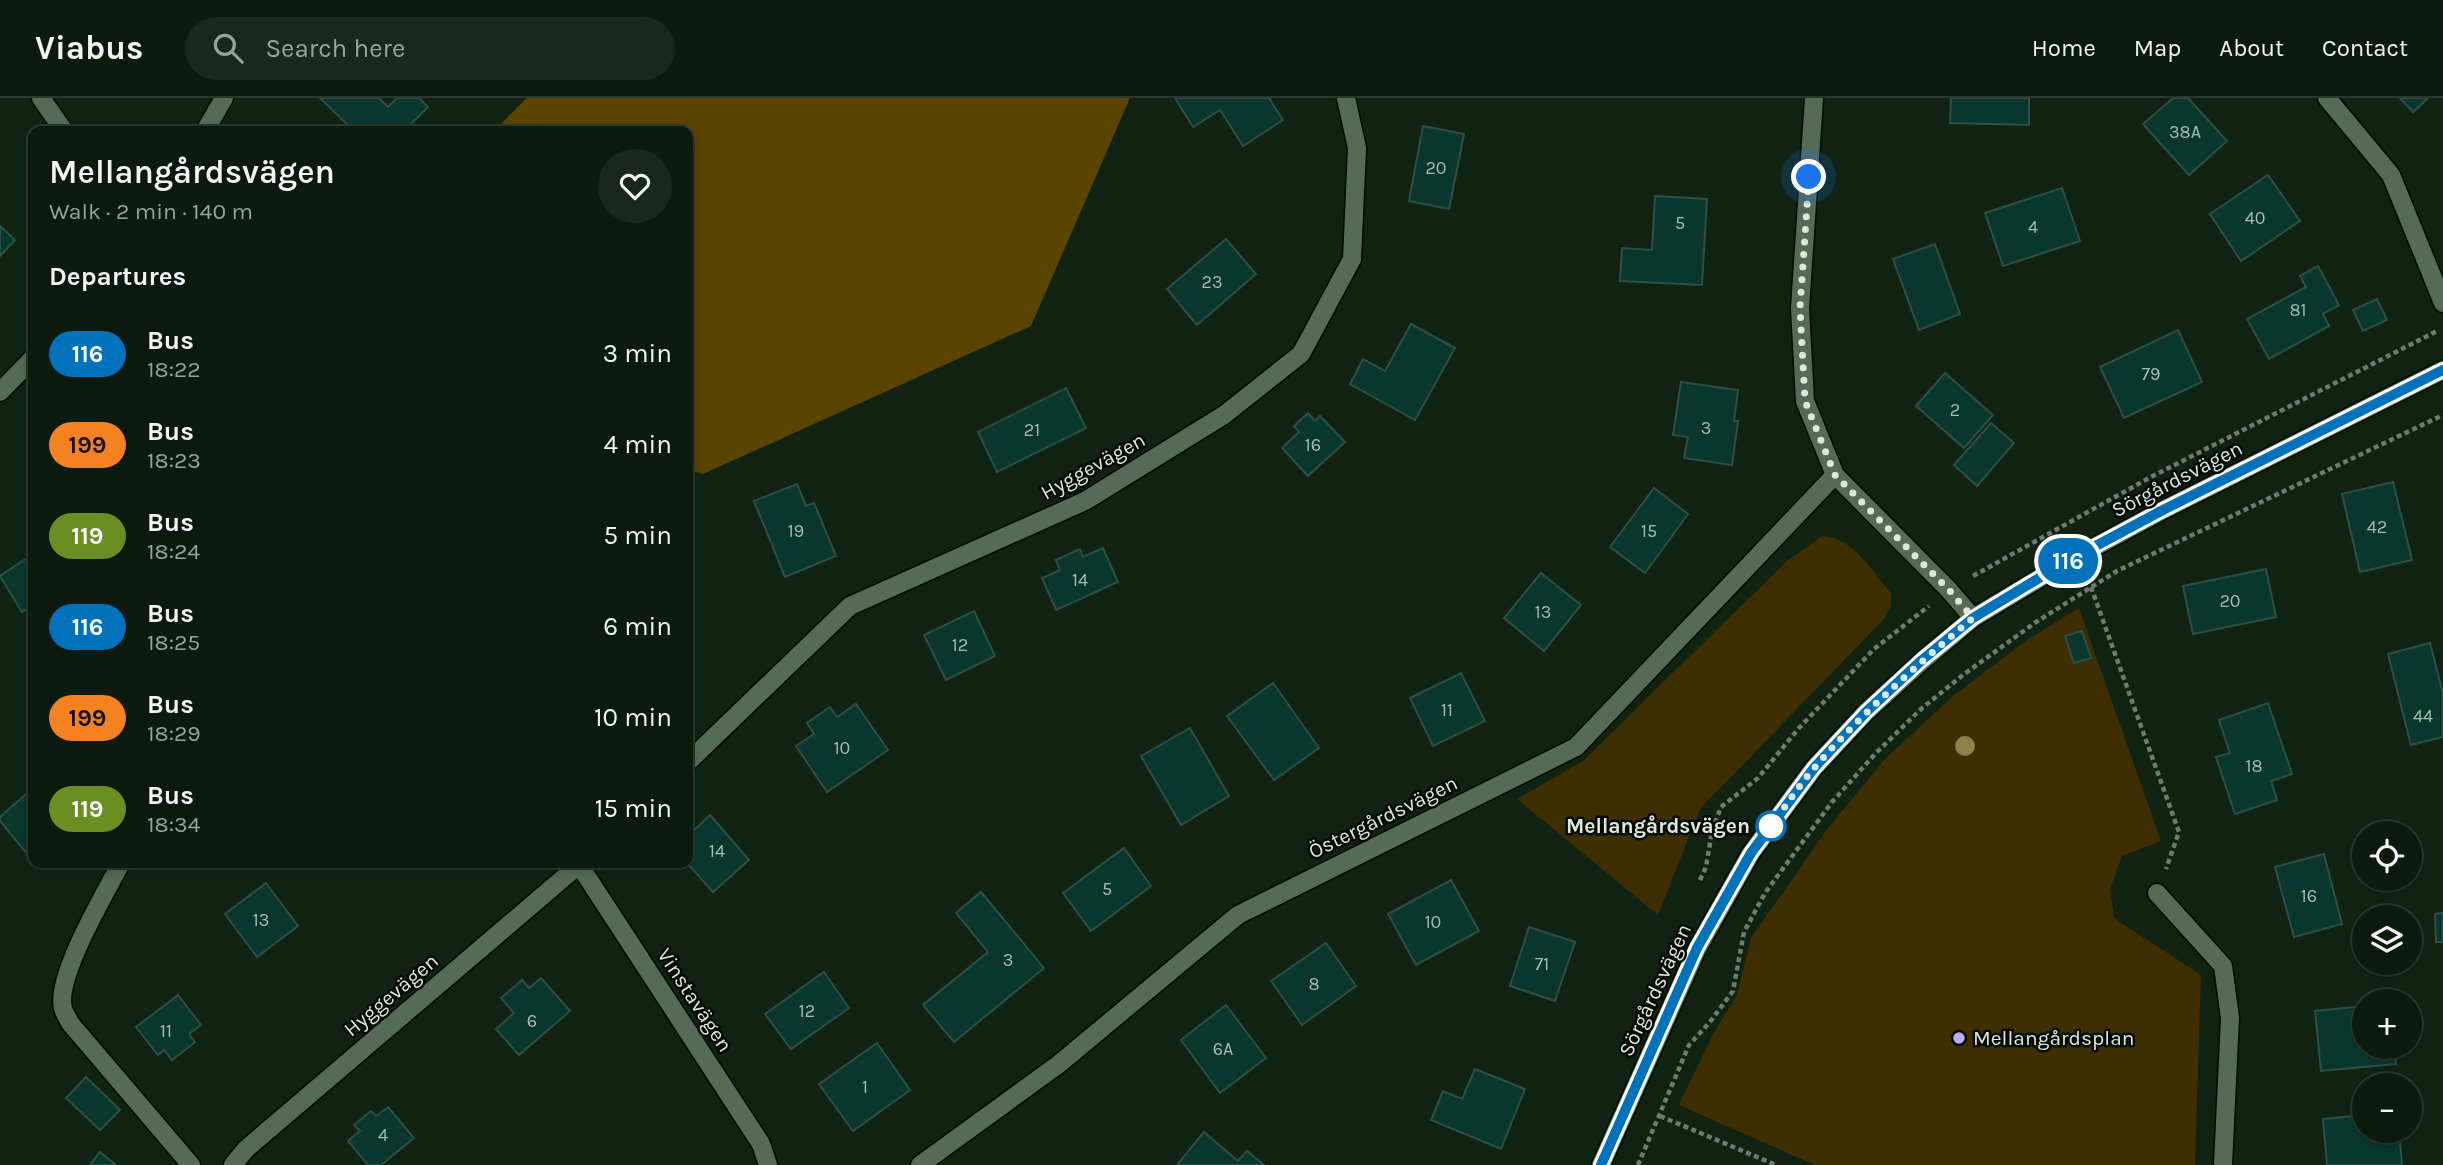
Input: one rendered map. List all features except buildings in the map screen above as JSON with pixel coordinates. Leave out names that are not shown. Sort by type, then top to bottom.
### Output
[{"type":"street","points":[[41,98],[61,126]]},
{"type":"street","points":[[208,126],[224,98]]},
{"type":"street","name":"Hyggevägen","points":[[693,757],[850,606],[1085,501],[1224,415],[1301,354],[1352,259],[1357,148],[1346,98]]},
{"type":"street","points":[[1814,98],[1800,308],[1805,401],[1835,475],[1949,590],[1973,618]]},
{"type":"street","points":[[2327,98],[2390,175],[2443,303]]},
{"type":"street","points":[[0,392],[28,363]]},
{"type":"street","name":"Sörgårdsvägen","points":[[1601,1165],[1697,948],[1751,853],[1814,768],[1866,712],[1922,660],[1973,618],[2064,563],[2161,511],[2443,370]]},
{"type":"street","name":"Östergårdsvägen","points":[[920,1165],[1059,1064],[1238,915],[1576,747],[1835,475]]},
{"type":"street","points":[[118,868],[84,934],[66,978],[62,1006],[70,1023],[191,1165]]},
{"type":"street","name":"Hyggevägen","points":[[233,1165],[246,1149],[574,868]]},
{"type":"street","name":"Vinstavägen","points":[[583,868],[761,1144],[768,1165]]},
{"type":"street","points":[[2157,893],[2222,966],[2230,1018],[2223,1165]]},
{"type":"path","points":[[1638,1165],[1689,1045],[1710,1022],[1732,991],[1744,932],[1765,893],[1832,802],[1875,754],[1946,688],[2036,622],[2129,565],[2442,416],[2443,423]]},
{"type":"path","points":[[2091,587],[2179,832],[2157,893]]},
{"type":"path","points":[[1660,1116],[1776,1165]]},
{"type":"shaded area","points":[[527,98],[1130,98],[1031,326],[703,474],[693,471],[693,126],[499,126]]},
{"type":"shaded area","points":[[1822,536],[1843,542],[1861,557],[1891,593],[1891,606],[1884,619],[1700,809],[1658,915],[1517,799],[1583,761],[1787,561]]},
{"type":"shaded area","points":[[2079,608],[2161,841],[2122,856],[2110,889],[2114,918],[2201,975],[2195,1165],[1815,1165],[1679,1105],[1713,1034],[1737,995],[1751,938],[1828,828],[1886,758],[1953,696],[2027,640]]},
{"type":"bus line","name":"116","points":[[1601,1165],[1697,948],[1751,853],[1814,768],[1866,712],[1922,660],[1973,618],[2064,563],[2161,511],[2443,370]]},
{"type":"place","name":"Mellangårdsvägen","points":[[1771,826]]},
{"type":"place","name":"Mellangårdsplan","points":[[1959,1038]]},
{"type":"route","points":[[1771,826],[1767,832],[1814,768],[1866,712],[1922,660],[1973,618],[1949,590],[1835,475],[1805,401],[1800,308],[1809,177]]}]
